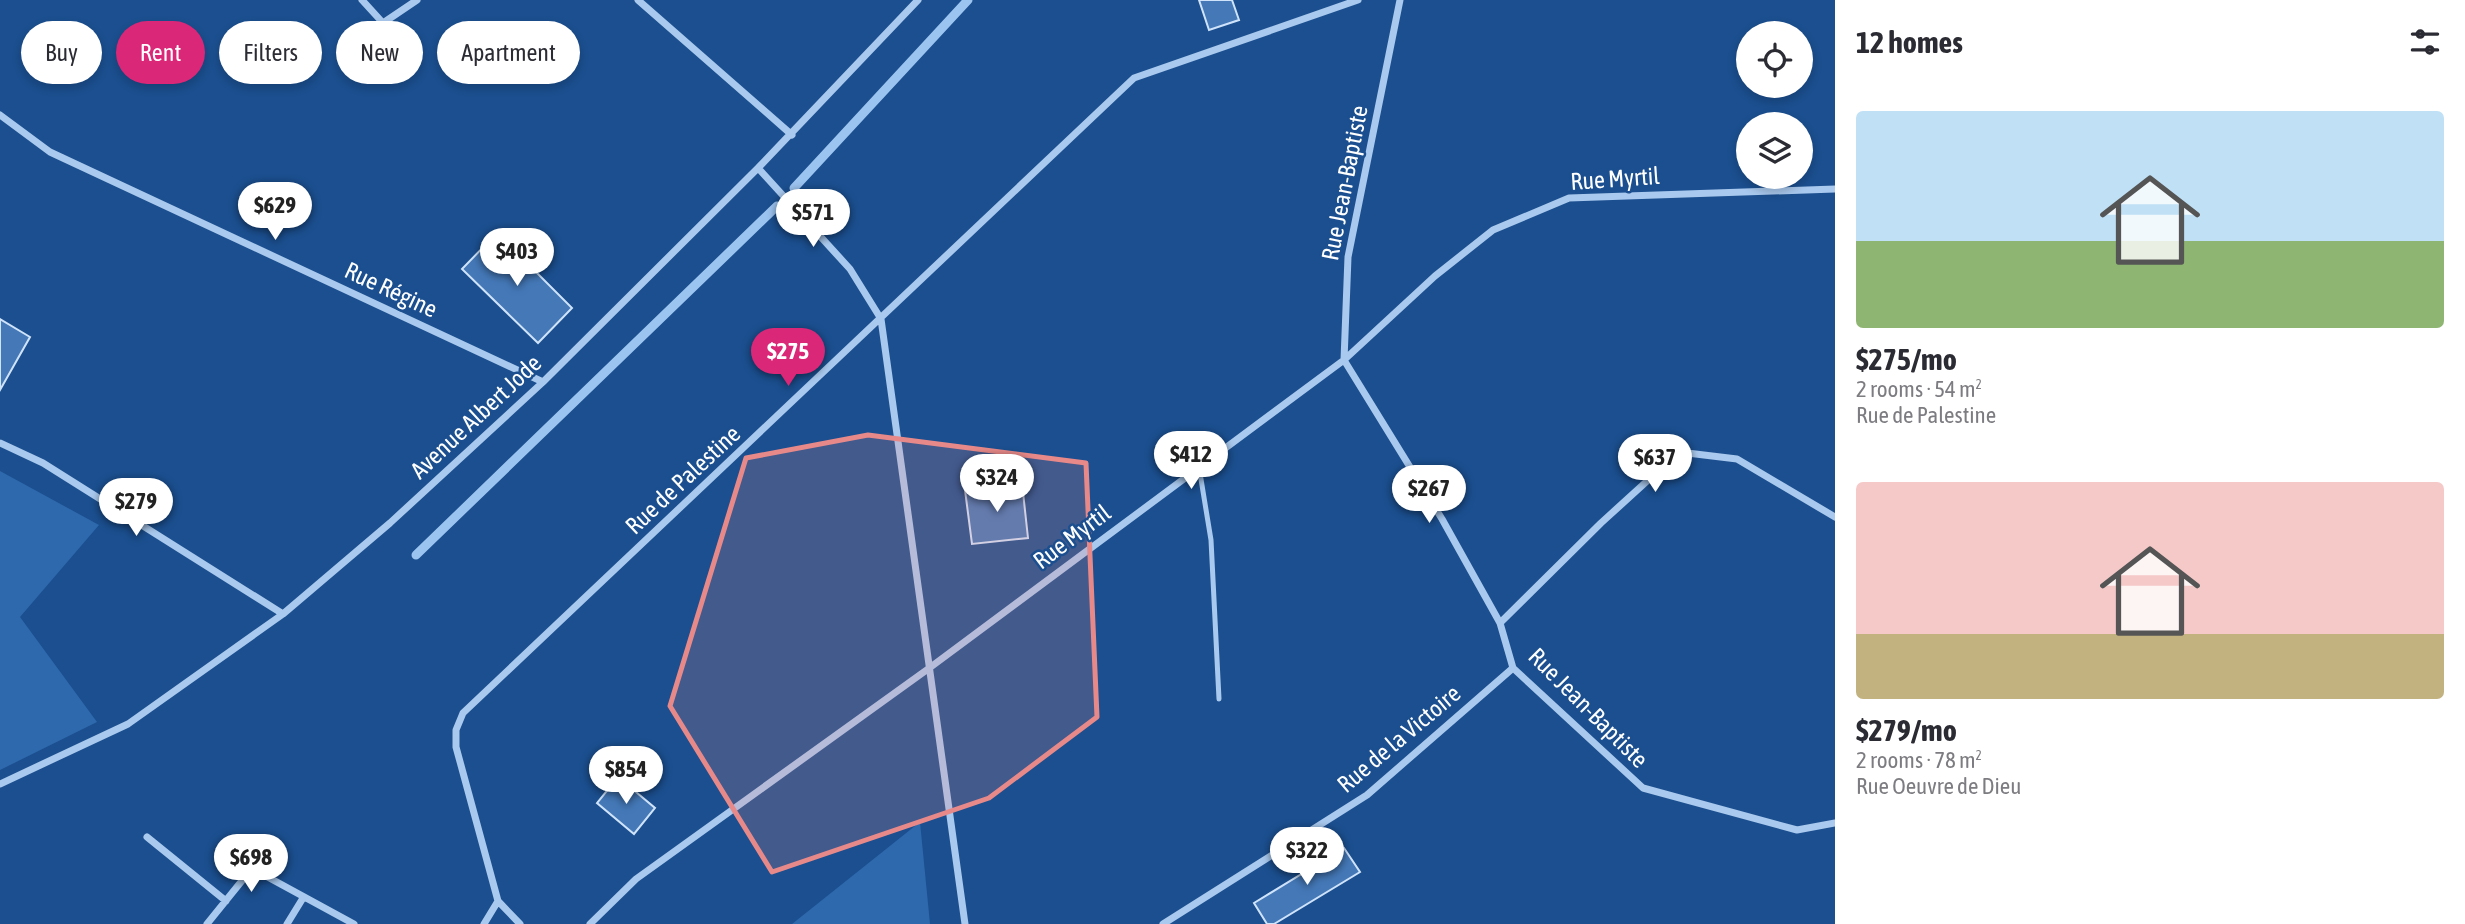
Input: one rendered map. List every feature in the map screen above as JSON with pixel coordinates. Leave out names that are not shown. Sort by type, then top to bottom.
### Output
[{"type":"street","points":[[362,0],[383,23],[417,0]]},
{"type":"street","points":[[638,0],[792,135]]},
{"type":"street","name":"Avenue Albert Jode","points":[[0,784],[128,724],[284,614],[390,523],[543,382],[792,135],[918,0]]},
{"type":"street","name":"Rue de Palestine","points":[[520,924],[498,901],[456,747],[456,730],[463,713],[1134,78],[1358,0]]},
{"type":"street","name":"Rue Jean-Baptiste","points":[[1400,0],[1349,257],[1344,360],[1442,519],[1500,622],[1513,668],[1643,788],[1797,830],[1835,823]]},
{"type":"street","name":"Rue Régine","points":[[0,116],[50,152],[543,382]]},
{"type":"street","points":[[758,168],[850,269],[881,319],[965,924]]},
{"type":"street","name":"Rue Myrtil","points":[[590,924],[636,878],[928,669],[1344,360],[1435,276],[1493,230],[1569,198],[1835,189]]},
{"type":"street","points":[[0,443],[43,463],[284,614]]},
{"type":"street","points":[[1500,622],[1601,523],[1679,452],[1737,459],[1835,517]]},
{"type":"street","name":"Rue de la Victoire","points":[[1163,924],[1367,795],[1513,668]]},
{"type":"street","points":[[147,837],[226,901]]},
{"type":"street","points":[[207,924],[270,846]]},
{"type":"street","points":[[253,869],[354,924]]},
{"type":"street","points":[[287,924],[303,898]]},
{"type":"street","points":[[484,924],[498,901]]},
{"type":"lane","points":[[1199,467],[1211,540],[1219,699]]},
{"type":"highlighted area","points":[[868,435],[1086,463],[1097,717],[989,798],[772,872],[670,706],[746,458]]},
{"type":"shaded area","points":[[0,471],[99,525],[20,617],[97,722],[0,770]]},
{"type":"shaded area","points":[[920,822],[930,924],[792,924]]},
{"type":"building","points":[[1199,0],[1232,0],[1239,20],[1209,30]]},
{"type":"building","points":[[497,233],[572,308],[538,343],[462,269]]},
{"type":"building","points":[[0,319],[30,337],[0,390]]},
{"type":"building","points":[[1022,483],[1028,538],[972,544],[965,490]]},
{"type":"building","points":[[618,777],[655,808],[634,834],[597,803]]},
{"type":"building","points":[[1344,848],[1360,872],[1274,924],[1267,924],[1254,903]]},
{"type":"waterway","points":[[794,188],[968,0]]},
{"type":"waterway","points":[[416,555],[777,206]]}]
